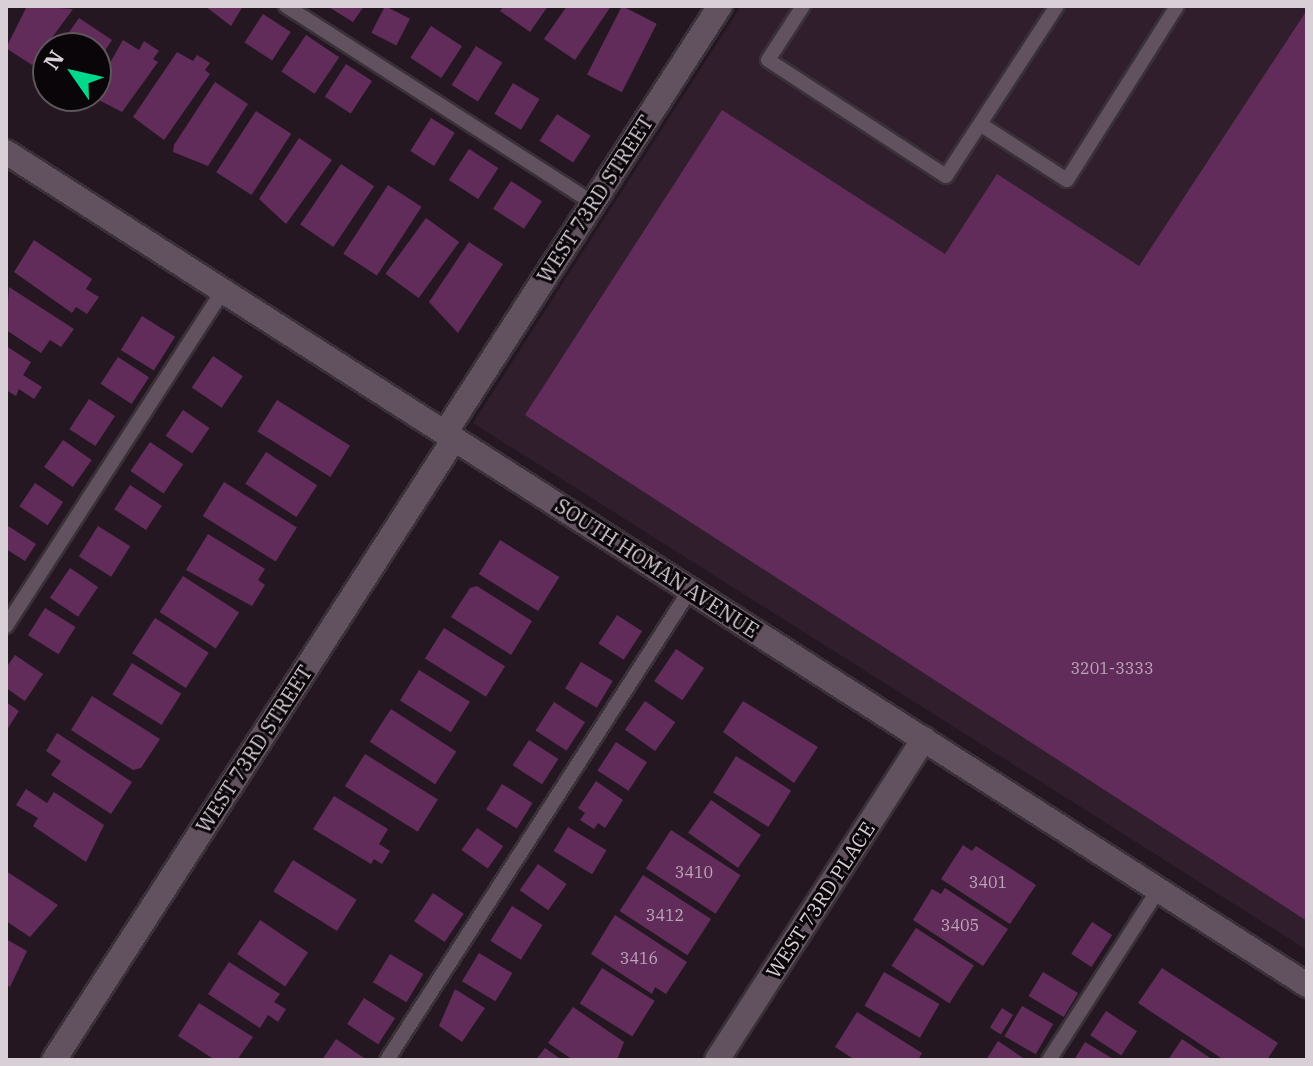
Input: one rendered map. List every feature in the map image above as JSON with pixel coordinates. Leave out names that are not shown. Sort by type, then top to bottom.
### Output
[{"type":"street","name":"WEST 73RD STREET","points":[[54,1060],[720,6]]},
{"type":"street","name":"SOUTH HOMAN AVENUE","points":[[6,152],[1307,985]]},
{"type":"street","name":"WEST 73RD PLACE","points":[[717,1060],[924,739]]},
{"type":"lane","points":[[286,6],[593,203]]},
{"type":"lane","points":[[803,6],[768,60],[946,176],[1057,6]]},
{"type":"lane","points":[[980,124],[1067,180],[1177,6]]},
{"type":"lane","points":[[6,626],[223,291]]},
{"type":"lane","points":[[387,1060],[690,590]]},
{"type":"lane","points":[[1049,1060],[1158,890]]},
{"type":"shaded area","points":[[741,6],[1307,6],[1307,950],[473,423]]},
{"type":"building","points":[[27,6],[73,9],[56,32],[32,32],[32,65],[6,48]]},
{"type":"building","points":[[205,6],[243,6],[231,26]]},
{"type":"building","points":[[327,6],[364,6],[353,22]]},
{"type":"building","points":[[385,6],[410,19],[396,45],[371,33]]},
{"type":"building","points":[[504,6],[548,6],[530,32],[500,11]]},
{"type":"building","points":[[567,6],[611,6],[575,60],[544,39]]},
{"type":"building","points":[[622,6],[657,24],[622,92],[587,75]]},
{"type":"building","points":[[1307,10],[1307,921],[525,415],[722,110],[945,254],[997,174],[1139,266]]},
{"type":"building","points":[[263,14],[291,32],[272,60],[244,43]]},
{"type":"building","points":[[79,18],[100,32],[69,32]]},
{"type":"building","points":[[431,26],[462,46],[441,78],[410,58]]},
{"type":"building","points":[[306,35],[339,57],[315,94],[281,71]]},
{"type":"building","points":[[123,40],[139,50],[144,41],[159,51],[153,59],[158,62],[122,112],[112,107],[112,59]]},
{"type":"building","points":[[476,46],[502,62],[478,101],[452,85]]},
{"type":"building","points":[[177,52],[193,61],[197,55],[210,63],[205,70],[210,74],[164,140],[133,117]]},
{"type":"building","points":[[346,64],[372,81],[351,114],[325,97]]},
{"type":"building","points":[[215,82],[248,104],[208,166],[173,152],[174,145]]},
{"type":"building","points":[[513,83],[540,99],[521,130],[494,114]]},
{"type":"building","points":[[256,111],[291,134],[251,195],[216,172]]},
{"type":"building","points":[[557,114],[591,136],[573,163],[540,141]]},
{"type":"building","points":[[431,118],[455,133],[434,166],[410,151]]},
{"type":"building","points":[[299,138],[332,160],[286,224],[259,199]]},
{"type":"building","points":[[469,149],[498,168],[478,199],[449,180]]},
{"type":"building","points":[[341,164],[374,186],[333,247],[300,225]]},
{"type":"building","points":[[511,181],[542,201],[524,229],[493,209]]},
{"type":"building","points":[[388,185],[422,207],[377,276],[343,254]]},
{"type":"building","points":[[426,218],[459,242],[419,298],[385,274]]},
{"type":"building","points":[[34,240],[92,279],[86,289],[99,297],[87,314],[76,307],[72,313],[14,272]]},
{"type":"building","points":[[469,242],[503,264],[458,333],[429,302]]},
{"type":"building","points":[[9,287],[74,329],[61,347],[50,340],[41,353],[6,330]]},
{"type":"building","points":[[142,316],[175,337],[154,371],[121,350]]},
{"type":"building","points":[[6,346],[31,362],[23,375],[42,387],[34,399],[19,389],[16,396],[6,390]]},
{"type":"building","points":[[213,356],[243,376],[222,408],[192,388]]},
{"type":"building","points":[[118,357],[149,377],[132,404],[101,384]]},
{"type":"building","points":[[89,399],[115,416],[95,446],[69,429]]},
{"type":"building","points":[[277,400],[350,446],[330,477],[257,431]]},
{"type":"building","points":[[183,410],[210,428],[192,454],[166,436]]},
{"type":"building","points":[[63,440],[92,460],[73,487],[44,467]]},
{"type":"building","points":[[150,442],[183,464],[164,493],[130,471]]},
{"type":"building","points":[[266,452],[317,485],[296,517],[245,484]]},
{"type":"building","points":[[224,482],[297,528],[276,561],[203,516]]},
{"type":"building","points":[[35,483],[63,502],[48,525],[19,506]]},
{"type":"building","points":[[130,485],[162,506],[146,530],[114,509]]},
{"type":"building","points":[[8,526],[36,544],[25,561],[6,549]]},
{"type":"building","points":[[98,526],[130,546],[111,577],[79,557]]},
{"type":"building","points":[[208,534],[265,569],[258,580],[265,585],[252,606],[186,570]]},
{"type":"building","points":[[500,540],[559,577],[538,611],[479,574]]},
{"type":"building","points":[[70,568],[98,587],[78,617],[50,598]]},
{"type":"building","points":[[183,576],[239,612],[216,649],[160,612]]},
{"type":"building","points":[[477,586],[532,621],[511,655],[451,617],[470,588]]},
{"type":"building","points":[[45,608],[76,627],[59,654],[28,635]]},
{"type":"building","points":[[617,615],[642,631],[624,660],[598,644]]},
{"type":"building","points":[[155,618],[209,653],[186,688],[132,653]]},
{"type":"building","points":[[444,628],[505,666],[486,697],[425,659]]},
{"type":"building","points":[[676,649],[704,668],[682,700],[654,681]]},
{"type":"building","points":[[15,655],[43,674],[25,701],[6,688],[6,668]]},
{"type":"building","points":[[581,662],[613,681],[597,708],[565,689]]},
{"type":"building","points":[[132,663],[181,694],[162,725],[112,694]]},
{"type":"building","points":[[419,670],[470,702],[451,732],[400,701]]},
{"type":"building","points":[[92,696],[160,739],[141,768],[133,770],[71,730]]},
{"type":"building","points":[[645,701],[675,722],[655,751],[625,730]]},
{"type":"building","points":[[743,701],[818,747],[794,783],[723,732]]},
{"type":"building","points":[[6,702],[19,711],[6,731]]},
{"type":"building","points":[[554,702],[585,722],[567,751],[535,731]]},
{"type":"building","points":[[391,709],[456,751],[435,784],[370,742]]},
{"type":"building","points":[[57,733],[132,782],[111,814],[51,775],[61,761],[46,751]]},
{"type":"building","points":[[529,740],[558,759],[542,784],[513,765]]},
{"type":"building","points":[[616,742],[647,762],[629,791],[597,771]]},
{"type":"building","points":[[365,754],[438,800],[418,832],[345,786]]},
{"type":"building","points":[[736,756],[791,790],[768,827],[713,792]]},
{"type":"building","points":[[596,781],[623,800],[605,828],[598,823],[594,829],[580,820],[585,813],[578,808]]},
{"type":"building","points":[[502,784],[533,803],[517,829],[486,809]]},
{"type":"building","points":[[26,789],[47,803],[54,792],[104,825],[86,862],[33,826],[38,818],[16,805]]},
{"type":"building","points":[[334,796],[388,829],[379,844],[390,851],[382,864],[374,859],[371,864],[313,829]]},
{"type":"building","points":[[711,800],[761,835],[738,868],[688,833]]},
{"type":"building","points":[[568,827],[607,850],[592,874],[554,851]]},
{"type":"building","points":[[477,828],[503,846],[488,868],[462,850]]},
{"type":"building","points":[[671,830],[741,875],[716,914],[646,869]]},
{"type":"building","points":[[963,845],[972,851],[976,846],[1036,885],[1010,924],[941,879]]},
{"type":"building","points":[[293,860],[357,900],[337,931],[273,891]]},
{"type":"building","points":[[538,864],[567,884],[548,910],[520,890]]},
{"type":"building","points":[[6,871],[58,905],[30,937],[6,921]]},
{"type":"building","points":[[643,875],[711,919],[688,955],[620,911]]},
{"type":"building","points":[[945,888],[1008,929],[983,966],[913,920],[932,889],[941,894]]},
{"type":"building","points":[[433,893],[464,914],[445,942],[414,921]]},
{"type":"building","points":[[512,906],[543,925],[521,960],[490,941]]},
{"type":"building","points":[[615,915],[687,962],[666,994],[655,987],[652,994],[591,954]]},
{"type":"building","points":[[260,920],[308,952],[285,986],[237,954]]},
{"type":"building","points":[[1092,922],[1112,935],[1091,967],[1071,954]]},
{"type":"building","points":[[916,928],[974,966],[949,1003],[891,966]]},
{"type":"building","points":[[6,939],[27,951],[10,987],[6,984]]},
{"type":"building","points":[[479,953],[512,973],[495,1001],[462,981]]},
{"type":"building","points":[[390,954],[423,974],[406,1002],[373,982]]},
{"type":"building","points":[[229,962],[280,994],[274,1002],[286,1009],[278,1022],[268,1015],[260,1028],[208,994]]},
{"type":"building","points":[[602,968],[655,1001],[632,1036],[580,1004]]},
{"type":"building","points":[[1162,968],[1278,1043],[1267,1060],[1224,1060],[1138,1003]]},
{"type":"building","points":[[884,972],[939,1004],[920,1038],[864,1006]]},
{"type":"building","points":[[1043,972],[1078,993],[1064,1017],[1029,996]]},
{"type":"building","points":[[455,989],[485,1008],[462,1042],[439,1026]]},
{"type":"building","points":[[364,998],[395,1018],[378,1044],[347,1024]]},
{"type":"building","points":[[199,1003],[253,1037],[237,1060],[215,1060],[178,1036]]},
{"type":"building","points":[[1022,1006],[1053,1024],[1036,1054],[1004,1036]]},
{"type":"building","points":[[573,1007],[624,1042],[617,1060],[573,1060],[548,1043]]},
{"type":"building","points":[[1002,1008],[1013,1015],[1001,1034],[990,1028]]},
{"type":"building","points":[[1106,1011],[1137,1031],[1121,1055],[1090,1035]]},
{"type":"building","points":[[857,1012],[922,1053],[918,1060],[855,1060],[835,1047]]},
{"type":"building","points":[[336,1039],[367,1060],[322,1060]]},
{"type":"building","points":[[1182,1039],[1213,1060],[1168,1060]]},
{"type":"building","points":[[998,1041],[1026,1060],[986,1060]]},
{"type":"building","points":[[1085,1042],[1115,1060],[1074,1060]]},
{"type":"building","points":[[545,1048],[562,1060],[536,1060]]}]
